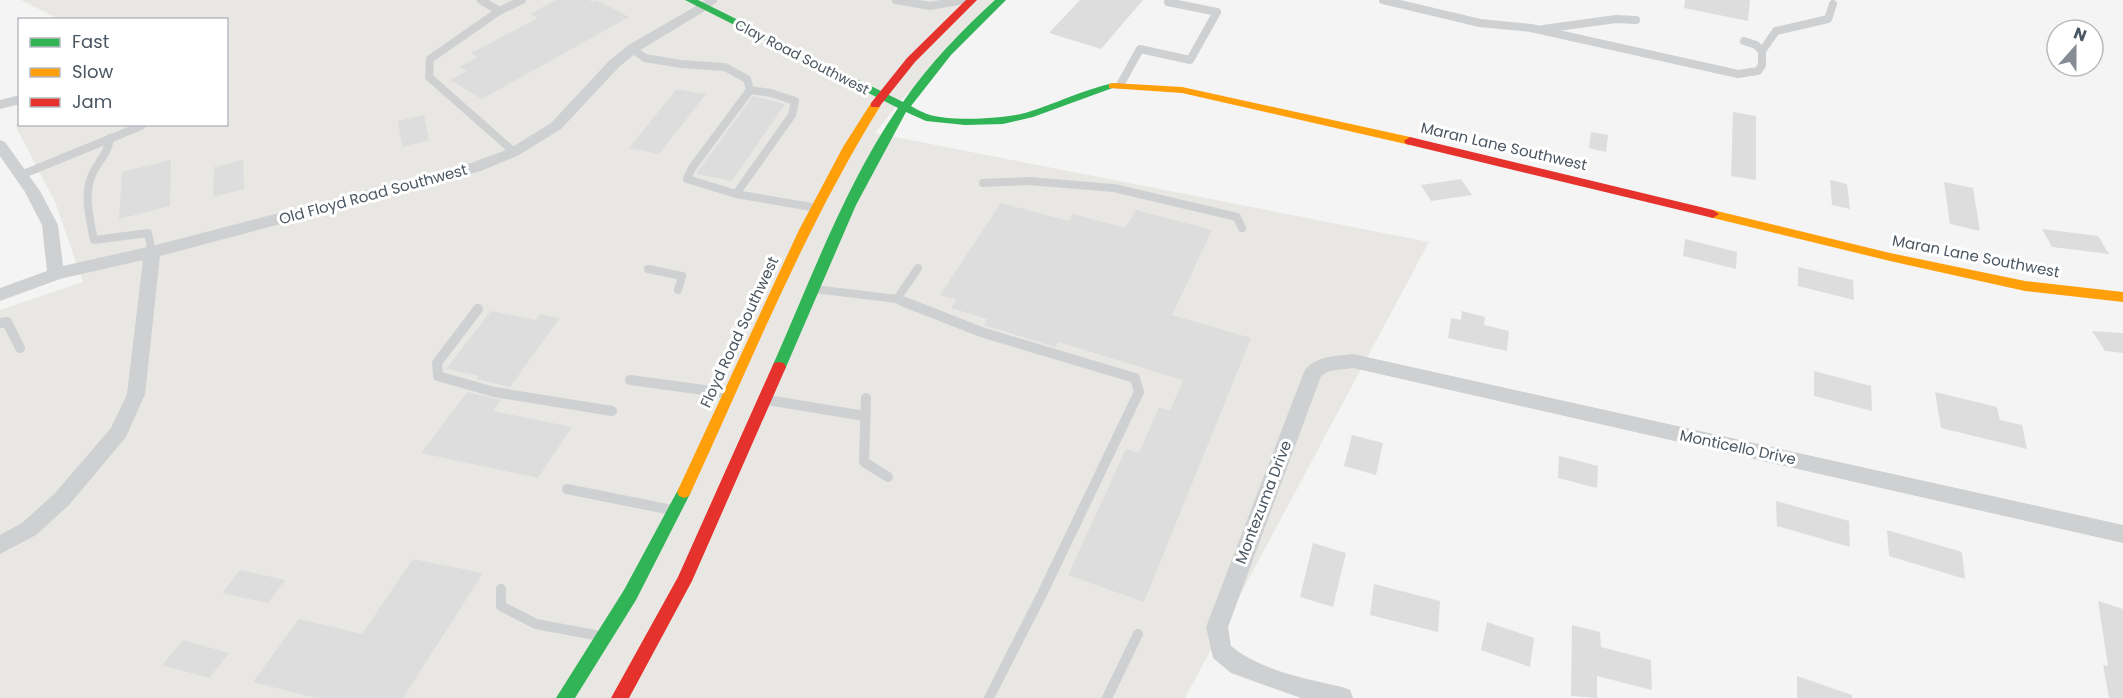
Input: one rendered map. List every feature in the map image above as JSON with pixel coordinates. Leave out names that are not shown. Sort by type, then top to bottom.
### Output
[{"type":"main road","name":"Floyd Road Southwest","points":[[565,698],[632,594],[835,171],[881,97],[942,29],[972,0]]},
{"type":"main road","points":[[620,698],[684,581],[852,203],[904,108],[953,48],[1001,0]]},
{"type":"main road","name":"Clay Road Southwest","points":[[702,2],[881,97]]},
{"type":"main road","name":"Maran Lane Southwest","points":[[881,97],[926,118],[946,122],[998,122],[1029,116],[1092,90],[1120,85],[1182,90],[1466,153],[1890,257],[2014,284],[2123,297]]},
{"type":"street","name":"Old Floyd Road Southwest","points":[[0,295],[56,274],[152,252],[476,167],[514,152],[556,126],[614,64],[702,2]]},
{"type":"street","points":[[0,105],[18,100]]},
{"type":"street","points":[[0,145],[50,225],[56,274]]},
{"type":"street","points":[[0,545],[29,529],[62,500],[119,432],[136,394],[152,252]]},
{"type":"street","name":"Monticello Drive","points":[[1353,361],[2123,534]]},
{"type":"street","name":"Montezuma Drive","points":[[1342,698],[1287,684],[1239,666],[1221,651],[1217,627],[1313,372],[1325,365],[1353,361]]},
{"type":"lane","points":[[481,0],[499,10]]},
{"type":"lane","points":[[514,152],[429,77],[430,58],[499,10],[522,0]]},
{"type":"lane","points":[[896,0],[918,6],[929,6],[963,0]]},
{"type":"lane","points":[[1383,0],[1473,21],[1540,30],[1738,74],[1758,71],[1762,65],[1762,51],[1776,31],[1828,19],[1833,4]]},
{"type":"lane","points":[[1120,85],[1140,49],[1191,60],[1217,12],[1168,2]]},
{"type":"lane","points":[[1540,30],[1616,19],[1636,20]]},
{"type":"lane","points":[[1744,41],[1756,45],[1762,51]]},
{"type":"lane","points":[[632,50],[645,58],[681,64],[725,67],[747,79],[750,90]]},
{"type":"lane","points":[[736,194],[792,115],[795,101],[771,93],[750,90]]},
{"type":"lane","points":[[750,90],[692,168],[687,179],[736,194],[817,208]]},
{"type":"lane","points":[[21,176],[141,126]]},
{"type":"lane","points":[[110,138],[109,152],[92,176],[88,208],[94,240],[148,233],[152,252]]},
{"type":"lane","points":[[983,183],[1028,181],[1114,188],[1237,217],[1242,228]]},
{"type":"lane","points":[[897,299],[918,268]]},
{"type":"lane","points":[[648,269],[682,276],[678,290]]},
{"type":"lane","points":[[814,289],[897,299],[920,310],[980,330],[1135,378],[1139,392],[989,698]]},
{"type":"lane","points":[[478,309],[437,363],[438,376],[494,392],[612,411]]},
{"type":"lane","points":[[0,323],[7,322],[20,348]]},
{"type":"lane","points":[[630,380],[728,394]]},
{"type":"lane","points":[[866,398],[864,462],[888,477]]},
{"type":"lane","points":[[765,400],[865,416]]},
{"type":"lane","points":[[567,489],[674,510]]},
{"type":"lane","points":[[501,589],[501,606],[536,624],[606,636]]},
{"type":"lane","points":[[1107,698],[1137,634]]},
{"type":"shaded area","points":[[21,0],[1001,0],[901,100],[875,133],[1429,242],[1185,698],[0,698],[0,310],[83,282],[55,202],[15,125],[228,126],[228,18],[57,18]]},
{"type":"building","points":[[556,0],[593,2],[597,0],[629,17],[482,99],[450,80],[467,71],[459,67],[478,57],[471,53],[538,18],[530,14]]},
{"type":"building","points":[[1080,0],[1143,0],[1101,49],[1049,33]]},
{"type":"building","points":[[1685,0],[1750,0],[1748,21],[1684,8]]},
{"type":"building","points":[[677,89],[706,94],[659,154],[629,148]]},
{"type":"building","points":[[753,96],[785,104],[732,181],[696,174]]},
{"type":"building","points":[[1733,112],[1756,116],[1756,180],[1731,176]]},
{"type":"building","points":[[424,115],[429,140],[402,147],[398,121]]},
{"type":"building","points":[[1591,132],[1608,135],[1606,152],[1589,148]]},
{"type":"building","points":[[171,160],[170,206],[119,219],[122,172]]},
{"type":"building","points":[[243,160],[244,189],[213,197],[214,167]]},
{"type":"building","points":[[1461,179],[1472,195],[1431,201],[1421,185]]},
{"type":"building","points":[[1830,180],[1847,184],[1850,209],[1832,205]]},
{"type":"building","points":[[1944,182],[1973,188],[1980,231],[1950,224]]},
{"type":"building","points":[[1001,203],[1069,221],[1073,214],[1125,228],[1136,210],[1212,230],[1172,315],[1251,338],[1144,602],[1068,575],[1126,449],[1139,453],[1159,407],[1170,411],[1183,380],[1058,342],[1055,347],[984,325],[987,319],[951,308],[957,300],[940,295]]},
{"type":"building","points":[[2042,229],[2098,236],[2109,254],[2052,247]]},
{"type":"building","points":[[1685,239],[1737,252],[1736,269],[1683,256]]},
{"type":"building","points":[[1798,267],[1853,280],[1854,300],[1798,286]]},
{"type":"building","points":[[491,311],[536,320],[540,314],[560,318],[510,387],[476,379],[479,376],[446,369]]},
{"type":"building","points":[[1462,311],[1485,317],[1484,325],[1509,331],[1507,351],[1448,338],[1451,318],[1461,320]]},
{"type":"building","points":[[2092,331],[2123,333],[2123,353],[2105,351]]},
{"type":"building","points":[[1814,371],[1871,386],[1872,411],[1814,396]]},
{"type":"building","points":[[467,392],[501,400],[493,411],[572,427],[538,478],[421,453]]},
{"type":"building","points":[[1935,392],[1997,407],[2000,420],[2022,425],[2027,449],[1941,428]]},
{"type":"building","points":[[1352,435],[1383,443],[1376,475],[1344,466]]},
{"type":"building","points":[[1559,456],[1598,466],[1597,488],[1558,478]]},
{"type":"building","points":[[1776,501],[1849,521],[1850,547],[1777,526]]},
{"type":"building","points":[[1887,530],[1962,552],[1965,579],[1889,556]]},
{"type":"building","points":[[1313,543],[1346,553],[1333,607],[1300,597]]},
{"type":"building","points":[[413,559],[483,573],[403,698],[316,698],[253,682],[299,619],[362,634]]},
{"type":"building","points":[[240,570],[285,580],[268,603],[222,593]]},
{"type":"building","points":[[1374,584],[1440,601],[1438,632],[1370,615]]},
{"type":"building","points":[[2098,601],[2123,609],[2123,698],[2109,698],[2103,665],[2108,666]]},
{"type":"building","points":[[1487,622],[1534,638],[1530,667],[1481,650]]},
{"type":"building","points":[[1572,625],[1600,632],[1601,647],[1651,660],[1652,690],[1597,676],[1597,698],[1571,696]]},
{"type":"building","points":[[183,640],[229,653],[209,678],[162,665]]},
{"type":"building","points":[[1797,676],[1852,695],[1852,698],[1797,698]]},
{"type":"traffic: fast","points":[[690,0],[926,118],[978,122],[1016,118],[1113,86]]},
{"type":"traffic: fast","points":[[779,367],[850,205],[901,112],[935,67],[960,39],[1001,0]]},
{"type":"traffic: fast","points":[[565,698],[630,595],[684,492]]},
{"type":"traffic: slow","points":[[1113,86],[1182,90],[1410,141]]},
{"type":"traffic: slow","points":[[684,492],[805,230],[849,147],[875,105]]},
{"type":"traffic: slow","points":[[1713,214],[1890,257],[2025,286],[2123,297]]},
{"type":"traffic: jam","points":[[875,105],[911,60],[972,0]]},
{"type":"traffic: jam","points":[[1410,141],[1713,214]]},
{"type":"traffic: jam","points":[[620,698],[684,581],[779,367]]}]
